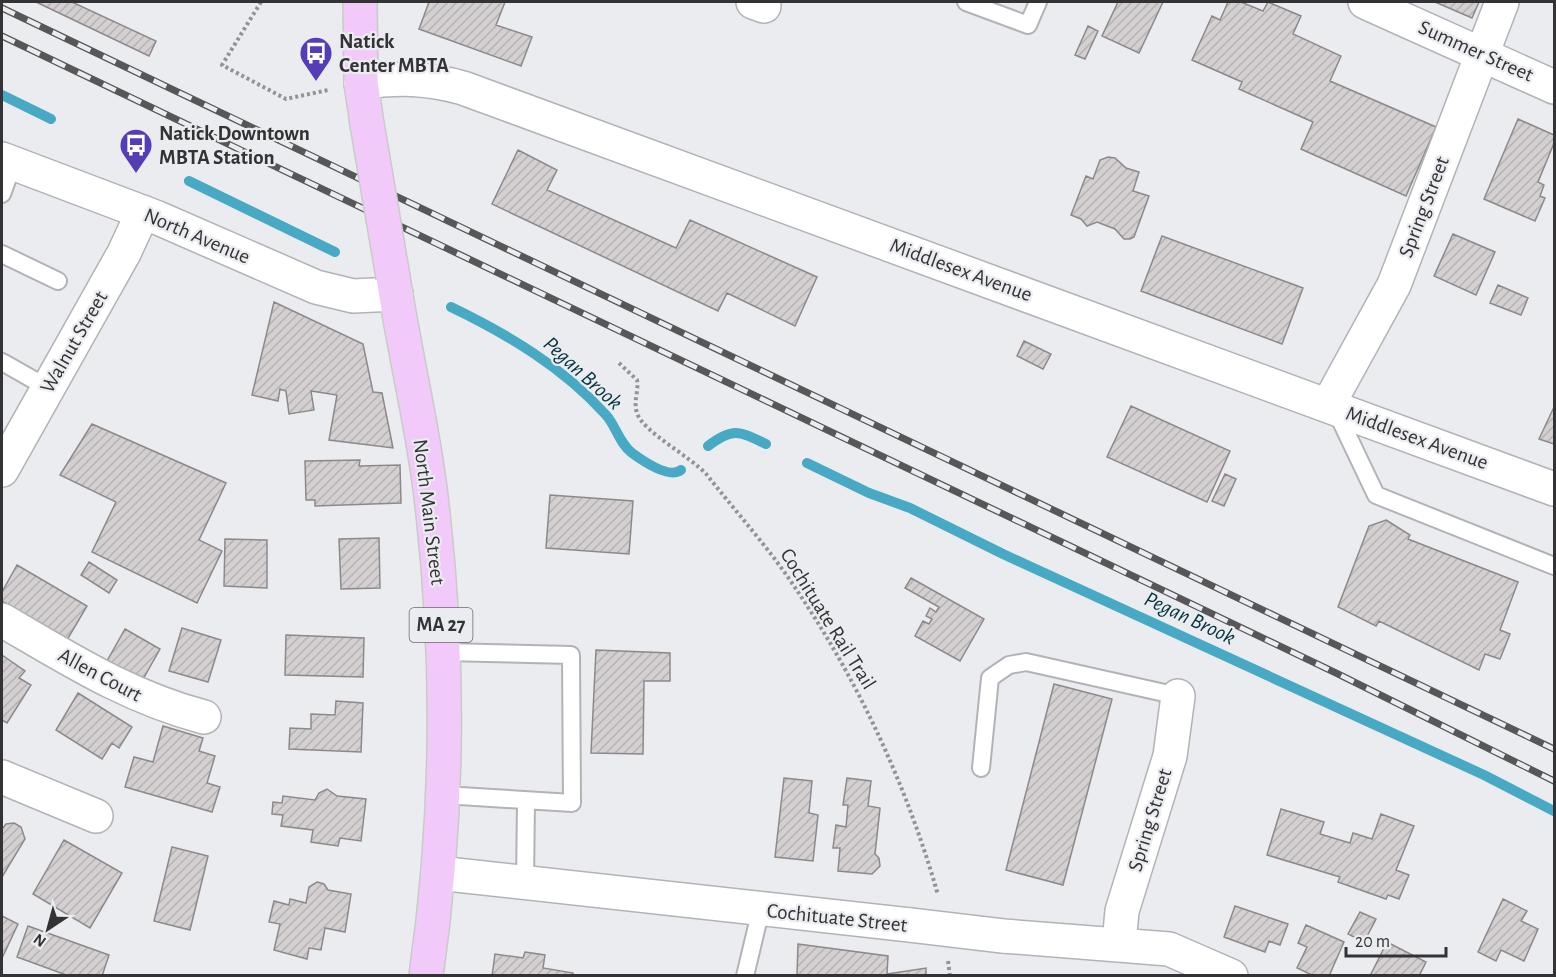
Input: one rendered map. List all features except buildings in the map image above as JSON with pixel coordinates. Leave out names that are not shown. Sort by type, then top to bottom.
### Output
[{"type":"main road","name":"MA 27","points":[[360,2],[361,83]]},
{"type":"main road","name":"North Main Street","points":[[361,83],[433,512],[443,652],[444,795],[426,975]]},
{"type":"street","name":"Summer Street","points":[[1365,2],[1554,87]]},
{"type":"street","name":"Spring Street","points":[[1331,407],[1394,285],[1502,2]]},
{"type":"street","name":"Middlesex Avenue","points":[[361,83],[406,78],[441,82],[463,88],[1554,489]]},
{"type":"street","name":"North Avenue","points":[[8,161],[143,212],[335,293],[353,296],[395,286]]},
{"type":"street","name":"Walnut Street","points":[[2,470],[124,253],[143,212]]},
{"type":"street","name":"Allen Court","points":[[2,620],[110,683],[168,708],[204,717]]},
{"type":"street","name":"Spring Street","points":[[1119,944],[1122,911],[1170,756],[1178,696]]},
{"type":"street","points":[[2,777],[96,816]]},
{"type":"street","name":"Cochituate Street","points":[[438,873],[1004,936],[1169,949],[1232,975]]},
{"type":"lane","points":[[966,2],[1028,25],[1038,2]]},
{"type":"lane","points":[[2,194],[8,161]]},
{"type":"lane","points":[[2,254],[58,280]]},
{"type":"lane","points":[[2,362],[48,388]]},
{"type":"lane","points":[[1331,407],[1376,495],[1554,566]]},
{"type":"lane","points":[[443,652],[571,655],[572,803],[444,795]]},
{"type":"lane","points":[[981,768],[990,678],[1009,665],[1026,662],[1178,696]]},
{"type":"lane","points":[[525,883],[526,801]]},
{"type":"lane","points":[[745,975],[762,909]]},
{"type":"path","points":[[261,2],[222,64],[286,99],[361,83]]},
{"type":"path","name":"Cochituate Rail Trail","points":[[619,363],[637,380],[636,409],[643,424],[696,463],[707,475],[792,584],[824,633],[887,754],[939,897]]},
{"type":"path","points":[[947,950],[950,975]]},
{"type":"waterway","name":"Pegan Brook","points":[[2,95],[51,119]]},
{"type":"waterway","name":"Pegan Brook","points":[[189,181],[335,252]]},
{"type":"waterway","name":"Pegan Brook","points":[[451,307],[513,340],[572,382],[606,415],[624,444],[637,456],[663,471],[681,470]]},
{"type":"waterway","name":"Pegan Brook","points":[[708,446],[724,436],[736,433],[766,444]]},
{"type":"waterway","name":"Pegan Brook","points":[[807,463],[869,493],[910,508],[1003,554],[1484,775],[1554,811]]},
{"type":"railway","points":[[2,8],[1554,749]]},
{"type":"railway","points":[[2,36],[1336,673],[1554,781]]},
{"type":"place","name":"Natick Center MBTA","points":[[316,82]]},
{"type":"place","name":"Natick Downtown MBTA Station","points":[[136,174]]}]
